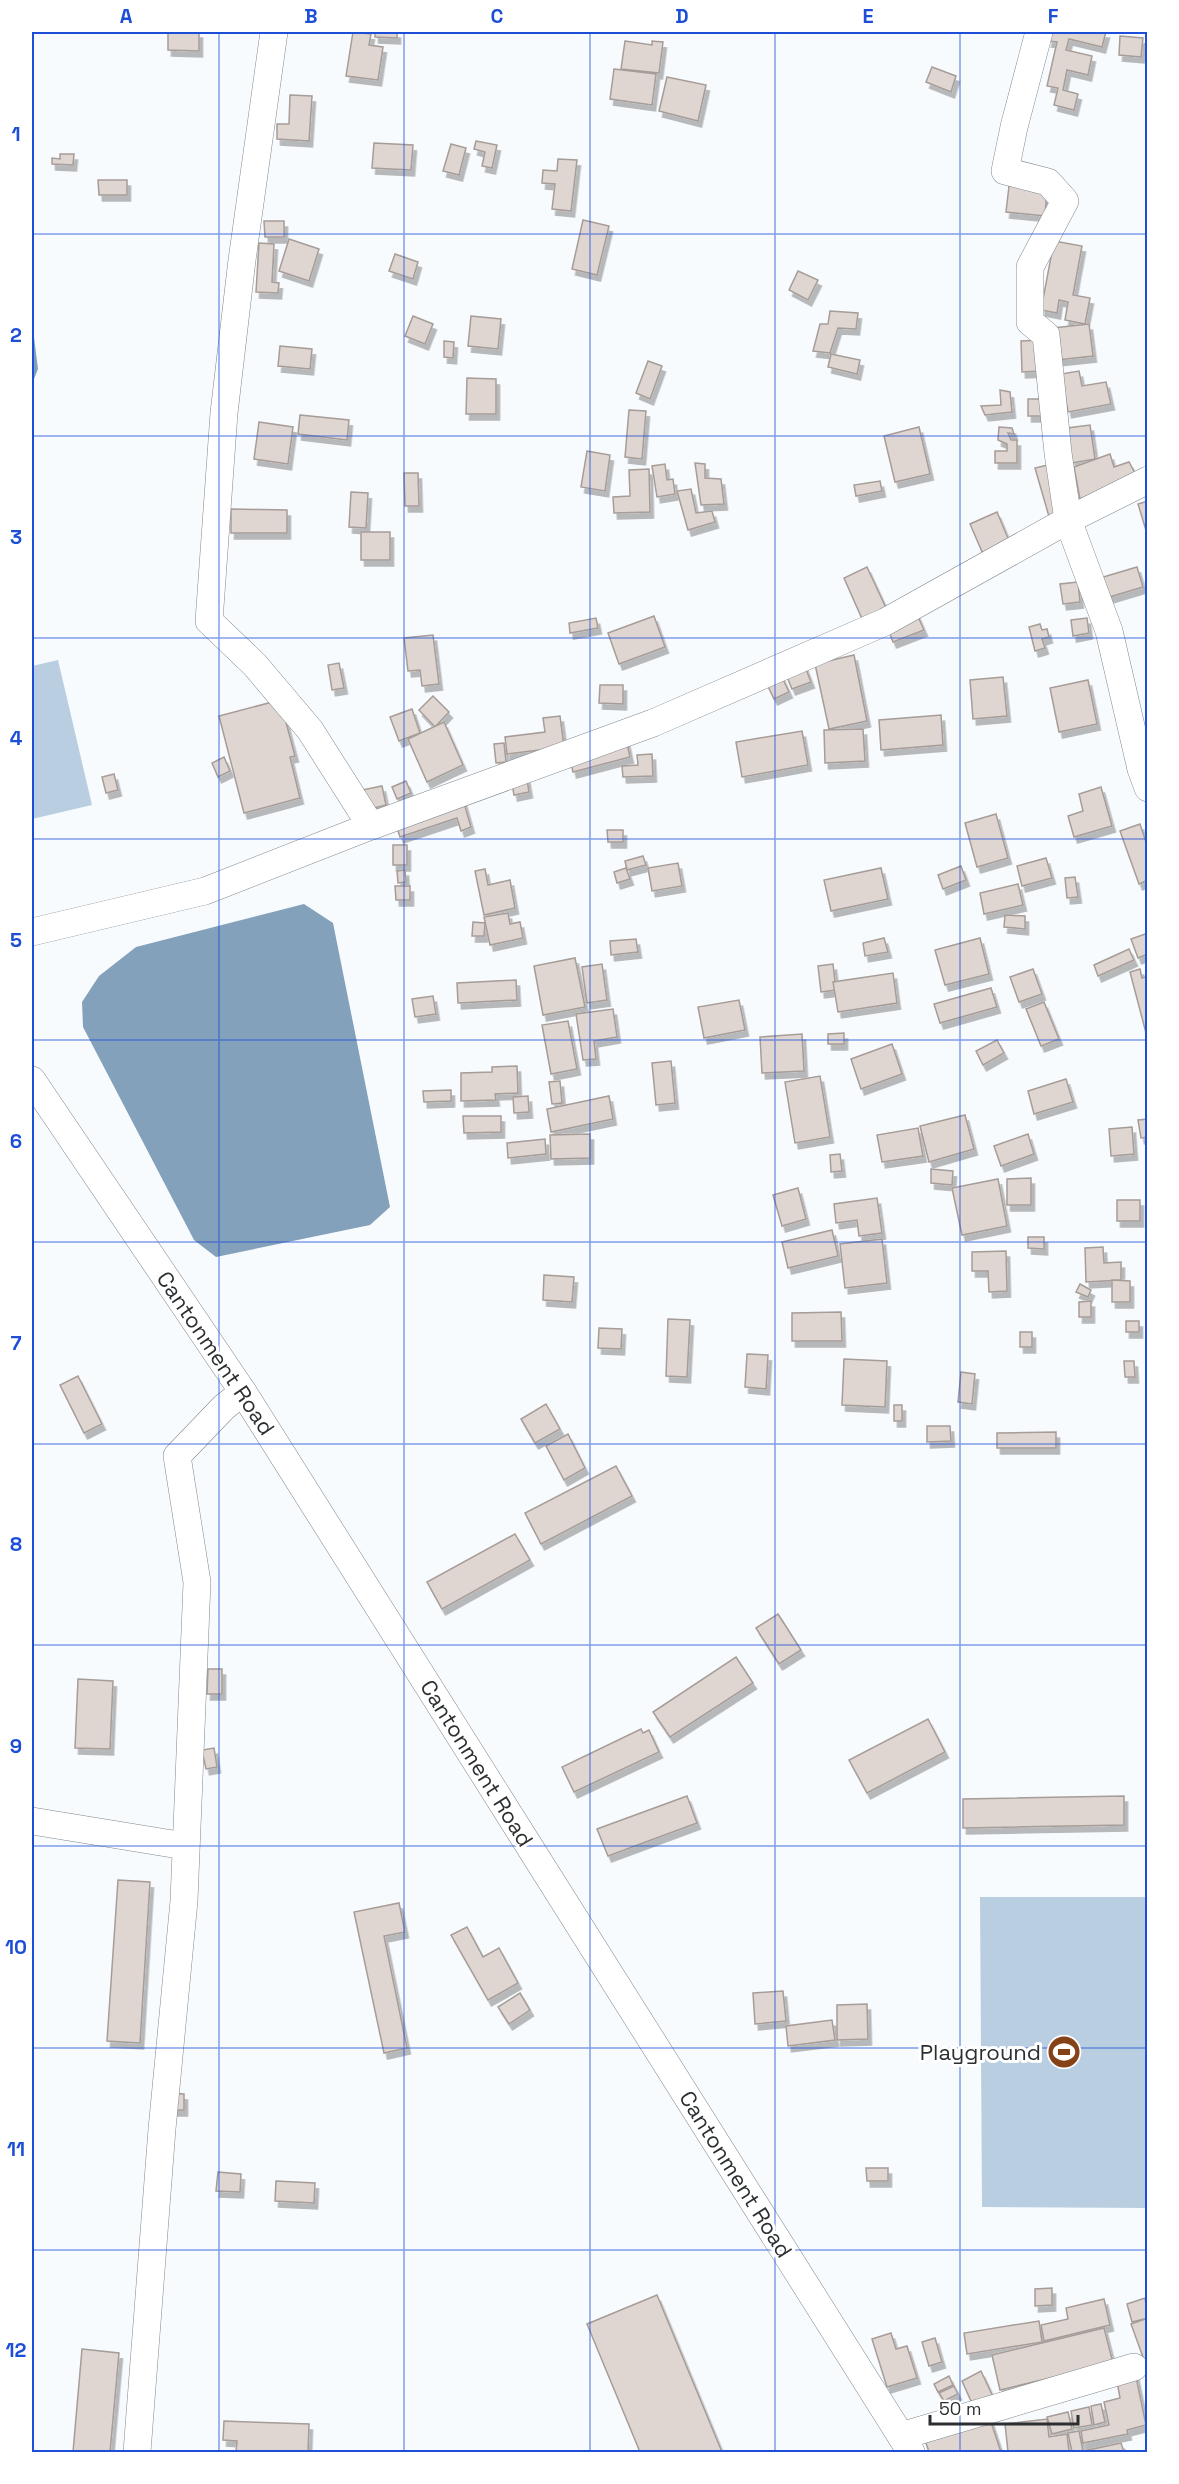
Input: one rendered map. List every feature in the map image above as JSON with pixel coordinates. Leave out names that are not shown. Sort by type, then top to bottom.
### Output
[{"type":"street","points":[[274,32],[242,260],[224,413],[209,621],[255,665],[310,730],[371,826]]},
{"type":"street","points":[[1039,32],[1005,171],[1048,182],[1065,201],[1030,267],[1030,322],[1046,335],[1058,453],[1068,520],[1109,631],[1140,769],[1148,788]]},
{"type":"street","points":[[32,932],[205,891],[371,826],[653,723],[885,622],[1068,520],[1148,480]]},
{"type":"street","name":"Cantonment Road","points":[[32,1080],[243,1392],[906,2444]]},
{"type":"street","points":[[137,2452],[162,2129],[184,1901],[184,1845],[197,1582],[177,1456],[224,1407],[243,1392]]},
{"type":"street","points":[[32,1821],[184,1845]]},
{"type":"street","points":[[906,2444],[1134,2367]]},
{"type":"shaded area","points":[[32,321],[38,369],[32,384]]},
{"type":"shaded area","points":[[58,660],[92,805],[32,819],[32,666]]},
{"type":"shaded area","points":[[304,904],[333,923],[390,1207],[370,1225],[216,1257],[194,1240],[83,1027],[82,1002],[99,976],[136,947]]},
{"type":"shaded area","name":"Playground","points":[[980,1897],[1147,1897],[1147,2208],[982,2207]]},
{"type":"building","points":[[168,32],[199,32],[199,51],[168,50]]},
{"type":"building","points":[[353,32],[371,34],[369,45],[383,47],[378,80],[346,76]]},
{"type":"building","points":[[375,32],[397,32],[397,38],[375,37]]},
{"type":"building","points":[[1050,32],[1106,32],[1102,47],[1069,39],[1066,50],[1092,56],[1088,75],[1067,70],[1063,90],[1078,94],[1074,110],[1054,105],[1058,88],[1047,86],[1057,42],[1048,41]]},
{"type":"building","points":[[1120,36],[1143,38],[1141,57],[1119,55]]},
{"type":"building","points":[[625,41],[652,45],[652,41],[663,42],[659,73],[621,69]]},
{"type":"building","points":[[932,67],[956,76],[951,92],[926,82]]},
{"type":"building","points":[[614,69],[656,74],[652,105],[610,99]]},
{"type":"building","points":[[667,77],[706,85],[698,121],[659,111]]},
{"type":"building","points":[[290,95],[312,96],[309,141],[277,139],[277,124],[289,124]]},
{"type":"building","points":[[476,141],[497,145],[492,168],[482,166],[485,152],[474,149]]},
{"type":"building","points":[[374,143],[413,145],[411,170],[372,168]]},
{"type":"building","points":[[451,144],[466,148],[459,175],[443,171]]},
{"type":"building","points":[[60,154],[74,154],[73,165],[52,164],[52,158],[60,159]]},
{"type":"building","points":[[558,159],[577,160],[571,211],[552,209],[555,184],[542,183],[543,170],[557,171]]},
{"type":"building","points":[[98,180],[127,180],[127,195],[99,195]]},
{"type":"building","points":[[1009,186],[1047,189],[1045,216],[1006,212]]},
{"type":"building","points":[[583,220],[609,226],[597,275],[572,269]]},
{"type":"building","points":[[264,221],[284,221],[284,237],[265,237]]},
{"type":"building","points":[[289,239],[319,249],[309,281],[279,271]]},
{"type":"building","points":[[1054,241],[1082,246],[1073,295],[1090,298],[1085,324],[1065,320],[1068,302],[1059,300],[1057,313],[1041,310]]},
{"type":"building","points":[[259,243],[274,244],[272,282],[279,283],[278,293],[256,292]]},
{"type":"building","points":[[395,254],[418,262],[413,279],[389,271]]},
{"type":"building","points":[[798,271],[818,280],[808,300],[789,290]]},
{"type":"building","points":[[830,311],[858,313],[856,329],[838,328],[830,353],[813,351],[820,324],[828,324]]},
{"type":"building","points":[[413,316],[433,324],[425,344],[405,336]]},
{"type":"building","points":[[471,316],[501,319],[498,349],[468,346]]},
{"type":"building","points":[[1089,324],[1093,356],[1057,360],[1053,328]]},
{"type":"building","points":[[1042,340],[1043,371],[1022,372],[1021,341]]},
{"type":"building","points":[[444,341],[454,342],[453,358],[444,357]]},
{"type":"building","points":[[280,346],[312,349],[310,369],[278,366]]},
{"type":"building","points":[[831,354],[860,360],[857,374],[828,367]]},
{"type":"building","points":[[648,361],[662,366],[650,399],[636,393]]},
{"type":"building","points":[[1079,371],[1082,386],[1106,382],[1111,404],[1068,412],[1061,374]]},
{"type":"building","points":[[467,378],[496,379],[496,414],[466,414]]},
{"type":"building","points":[[1000,390],[1010,392],[1012,412],[985,415],[981,406],[1001,405]]},
{"type":"building","points":[[1028,399],[1049,399],[1049,416],[1028,416]]},
{"type":"building","points":[[629,410],[646,411],[642,459],[625,457]]},
{"type":"building","points":[[300,415],[349,420],[347,440],[298,434]]},
{"type":"building","points":[[259,422],[293,427],[288,464],[254,459]]},
{"type":"building","points":[[1090,425],[1095,459],[1072,463],[1067,428]]},
{"type":"building","points":[[919,427],[930,474],[895,482],[884,436]]},
{"type":"building","points":[[999,427],[1012,428],[1014,434],[1008,433],[1011,440],[1017,440],[1017,463],[995,463],[995,451],[1007,451],[1007,444],[998,440]]},
{"type":"building","points":[[587,451],[610,455],[605,491],[581,487]]},
{"type":"building","points":[[1110,454],[1114,467],[1129,462],[1136,475],[1080,499],[1074,467]]},
{"type":"building","points":[[695,463],[705,464],[705,478],[721,479],[724,504],[701,505]]},
{"type":"building","points":[[665,464],[667,480],[673,479],[675,494],[657,497],[652,466]]},
{"type":"building","points":[[1048,465],[1064,516],[1050,520],[1035,468]]},
{"type":"building","points":[[649,469],[650,512],[614,513],[613,497],[630,496],[629,470]]},
{"type":"building","points":[[404,473],[418,473],[419,506],[405,506]]},
{"type":"building","points":[[880,481],[882,491],[856,496],[854,485]]},
{"type":"building","points":[[691,489],[696,513],[712,511],[715,522],[688,530],[677,491]]},
{"type":"building","points":[[351,492],[368,493],[366,528],[349,527]]},
{"type":"building","points":[[1148,501],[1148,537],[1138,504]]},
{"type":"building","points":[[231,509],[287,510],[287,533],[231,533]]},
{"type":"building","points":[[997,512],[1010,543],[983,554],[970,524]]},
{"type":"building","points":[[361,532],[390,532],[390,560],[361,560]]},
{"type":"building","points":[[867,567],[887,610],[863,621],[844,578]]},
{"type":"building","points":[[1137,567],[1143,587],[1106,598],[1100,578]]},
{"type":"building","points":[[1078,582],[1080,602],[1063,604],[1060,584]]},
{"type":"building","points":[[916,612],[924,630],[893,642],[886,624]]},
{"type":"building","points":[[654,616],[665,647],[619,664],[608,633]]},
{"type":"building","points":[[596,618],[598,628],[570,633],[569,623]]},
{"type":"building","points":[[1087,618],[1089,633],[1073,636],[1071,620]]},
{"type":"building","points":[[1040,624],[1042,630],[1047,629],[1049,637],[1042,639],[1045,648],[1035,651],[1029,627]]},
{"type":"building","points":[[433,635],[439,684],[422,686],[420,670],[408,671],[404,638]]},
{"type":"building","points":[[854,655],[867,721],[829,729],[815,664]]},
{"type":"building","points":[[339,663],[344,688],[332,690],[328,665]]},
{"type":"building","points":[[804,664],[811,682],[792,689],[785,672]]},
{"type":"building","points":[[781,675],[789,692],[774,699],[766,682]]},
{"type":"building","points":[[1003,677],[1007,716],[973,719],[970,680]]},
{"type":"building","points":[[1088,680],[1097,724],[1059,732],[1050,688]]},
{"type":"building","points":[[600,685],[623,685],[623,704],[599,703]]},
{"type":"building","points":[[433,696],[449,712],[435,727],[419,710]]},
{"type":"building","points":[[280,700],[295,756],[290,757],[300,798],[244,813],[219,716]]},
{"type":"building","points":[[412,709],[420,733],[399,741],[390,717]]},
{"type":"building","points":[[941,715],[943,745],[881,750],[879,720]]},
{"type":"building","points":[[560,716],[564,747],[507,754],[505,737],[545,732],[543,718]]},
{"type":"building","points":[[444,722],[463,765],[427,782],[408,739]]},
{"type":"building","points":[[863,729],[865,761],[825,763],[824,730]]},
{"type":"building","points":[[802,731],[808,765],[742,777],[736,742]]},
{"type":"building","points":[[626,739],[630,757],[573,772],[569,754]]},
{"type":"building","points":[[504,743],[506,762],[496,763],[494,744]]},
{"type":"building","points":[[652,754],[653,776],[623,777],[622,766],[638,765],[637,755]]},
{"type":"building","points":[[224,757],[230,771],[218,777],[212,763]]},
{"type":"building","points":[[114,774],[118,790],[106,793],[102,777]]},
{"type":"building","points":[[526,774],[529,792],[514,795],[511,777]]},
{"type":"building","points":[[406,781],[411,793],[397,799],[392,787]]},
{"type":"building","points":[[382,786],[386,805],[366,810],[362,790]]},
{"type":"building","points":[[1101,787],[1112,826],[1074,837],[1068,816],[1083,811],[1079,794]]},
{"type":"building","points":[[462,796],[471,827],[461,831],[457,818],[400,837],[394,818]]},
{"type":"building","points":[[996,814],[1008,858],[977,867],[965,823]]},
{"type":"building","points":[[1140,824],[1148,848],[1148,880],[1139,884],[1120,831]]},
{"type":"building","points":[[607,830],[623,830],[623,842],[608,842]]},
{"type":"building","points":[[393,845],[407,845],[407,865],[393,865]]},
{"type":"building","points":[[643,856],[646,865],[627,870],[625,861]]},
{"type":"building","points":[[1046,858],[1052,878],[1022,886],[1017,866]]},
{"type":"building","points":[[678,863],[682,886],[652,891],[648,868]]},
{"type":"building","points":[[961,866],[966,880],[943,889],[938,875]]},
{"type":"building","points":[[626,868],[630,879],[617,883],[614,872]]},
{"type":"building","points":[[881,868],[888,899],[831,911],[824,880]]},
{"type":"building","points":[[485,869],[488,885],[510,880],[515,908],[484,915],[475,871]]},
{"type":"building","points":[[405,870],[406,882],[398,883],[397,871]]},
{"type":"building","points":[[1075,877],[1078,897],[1067,898],[1065,878]]},
{"type":"building","points":[[1018,884],[1023,905],[984,914],[980,893]]},
{"type":"building","points":[[395,886],[410,886],[410,900],[396,900]]},
{"type":"building","points":[[508,913],[510,924],[520,922],[523,938],[490,945],[484,917]]},
{"type":"building","points":[[1005,915],[1025,916],[1025,929],[1004,927]]},
{"type":"building","points":[[473,922],[485,923],[484,936],[472,936]]},
{"type":"building","points":[[1148,933],[1148,954],[1138,958],[1131,939]]},
{"type":"building","points":[[884,938],[888,952],[865,956],[863,943]]},
{"type":"building","points":[[980,938],[989,974],[945,985],[935,950]]},
{"type":"building","points":[[636,939],[638,952],[611,955],[610,941]]},
{"type":"building","points":[[1129,949],[1134,960],[1098,976],[1094,965]]},
{"type":"building","points":[[575,958],[585,1007],[543,1015],[534,966]]},
{"type":"building","points":[[602,964],[607,1000],[587,1003],[582,967]]},
{"type":"building","points":[[833,964],[836,990],[821,992],[818,966]]},
{"type":"building","points":[[1033,969],[1042,994],[1019,1002],[1010,977]]},
{"type":"building","points":[[1140,969],[1142,978],[1148,976],[1146,1033],[1130,972]]},
{"type":"building","points":[[893,973],[897,1003],[838,1012],[833,982]]},
{"type":"building","points":[[516,980],[517,1000],[458,1003],[457,983]]},
{"type":"building","points":[[991,988],[997,1007],[940,1023],[934,1004]]},
{"type":"building","points":[[433,996],[436,1014],[415,1017],[412,999]]},
{"type":"building","points":[[739,1000],[745,1030],[704,1038],[698,1007]]},
{"type":"building","points":[[1044,1002],[1059,1039],[1041,1046],[1026,1009]]},
{"type":"building","points":[[613,1009],[617,1037],[594,1041],[596,1059],[583,1060],[576,1014]]},
{"type":"building","points":[[568,1021],[577,1069],[551,1074],[542,1025]]},
{"type":"building","points":[[844,1033],[844,1044],[828,1044],[828,1034]]},
{"type":"building","points":[[802,1034],[804,1071],[762,1073],[760,1037]]},
{"type":"building","points":[[997,1040],[1004,1053],[983,1065],[976,1051]]},
{"type":"building","points":[[892,1044],[902,1074],[861,1089],[851,1059]]},
{"type":"building","points":[[671,1061],[675,1103],[656,1105],[652,1063]]},
{"type":"building","points":[[517,1066],[518,1093],[495,1094],[496,1100],[461,1101],[461,1073],[492,1072],[492,1067]]},
{"type":"building","points":[[820,1076],[830,1137],[795,1143],[785,1082]]},
{"type":"building","points":[[1066,1079],[1073,1102],[1034,1114],[1028,1091]]},
{"type":"building","points":[[560,1081],[562,1103],[552,1104],[549,1082]]},
{"type":"building","points":[[451,1090],[451,1101],[424,1102],[423,1091]]},
{"type":"building","points":[[528,1096],[529,1112],[514,1113],[513,1097]]},
{"type":"building","points":[[609,1096],[613,1119],[551,1132],[547,1109]]},
{"type":"building","points":[[965,1115],[974,1149],[929,1162],[920,1126]]},
{"type":"building","points":[[463,1116],[501,1116],[501,1132],[464,1133]]},
{"type":"building","points":[[1148,1119],[1148,1137],[1141,1138],[1138,1120]]},
{"type":"building","points":[[1132,1127],[1134,1154],[1111,1156],[1109,1129]]},
{"type":"building","points":[[918,1128],[923,1156],[882,1162],[877,1135]]},
{"type":"building","points":[[590,1134],[590,1158],[551,1159],[550,1135]]},
{"type":"building","points":[[1028,1134],[1034,1154],[1001,1166],[994,1146]]},
{"type":"building","points":[[545,1139],[546,1154],[508,1158],[507,1143]]},
{"type":"building","points":[[840,1154],[842,1171],[831,1172],[830,1155]]},
{"type":"building","points":[[931,1169],[953,1171],[952,1185],[931,1183]]},
{"type":"building","points":[[1031,1178],[1031,1205],[1007,1205],[1007,1179]]},
{"type":"building","points":[[998,1179],[1007,1226],[962,1235],[952,1188]]},
{"type":"building","points":[[798,1188],[806,1219],[782,1226],[773,1195]]},
{"type":"building","points":[[877,1198],[882,1233],[859,1236],[857,1220],[836,1223],[834,1204]]},
{"type":"building","points":[[1117,1200],[1140,1200],[1140,1221],[1117,1221]]},
{"type":"building","points":[[832,1230],[838,1256],[788,1268],[782,1242]]},
{"type":"building","points":[[1028,1237],[1044,1237],[1044,1249],[1028,1248]]},
{"type":"building","points":[[882,1239],[887,1283],[845,1288],[840,1244]]},
{"type":"building","points":[[1103,1247],[1104,1263],[1121,1262],[1121,1280],[1086,1282],[1085,1248]]},
{"type":"building","points":[[1006,1251],[1007,1291],[989,1292],[988,1271],[972,1271],[972,1252]]},
{"type":"building","points":[[544,1275],[574,1277],[572,1302],[543,1300]]},
{"type":"building","points":[[1112,1280],[1130,1281],[1130,1302],[1112,1302]]},
{"type":"building","points":[[1080,1284],[1091,1290],[1088,1297],[1076,1292]]},
{"type":"building","points":[[1091,1301],[1091,1317],[1079,1317],[1079,1302]]},
{"type":"building","points":[[841,1312],[842,1341],[792,1341],[792,1313]]},
{"type":"building","points":[[668,1319],[690,1320],[687,1377],[666,1376]]},
{"type":"building","points":[[1126,1321],[1139,1321],[1139,1332],[1126,1332]]},
{"type":"building","points":[[599,1328],[622,1329],[621,1349],[598,1348]]},
{"type":"building","points":[[1020,1332],[1032,1332],[1032,1347],[1020,1347]]},
{"type":"building","points":[[747,1354],[768,1355],[766,1389],[745,1387]]},
{"type":"building","points":[[844,1359],[887,1361],[885,1407],[842,1405]]},
{"type":"building","points":[[1124,1361],[1134,1361],[1135,1377],[1125,1377]]},
{"type":"building","points":[[961,1372],[975,1374],[972,1404],[958,1402]]},
{"type":"building","points":[[78,1376],[102,1424],[84,1433],[60,1385]]},
{"type":"building","points":[[546,1404],[560,1429],[535,1443],[521,1419]]},
{"type":"building","points":[[894,1405],[902,1405],[902,1421],[894,1421]]},
{"type":"building","points":[[927,1426],[950,1426],[951,1441],[927,1442]]},
{"type":"building","points":[[1056,1432],[1056,1448],[997,1448],[997,1433]]},
{"type":"building","points":[[568,1434],[585,1468],[564,1480],[546,1446]]},
{"type":"building","points":[[616,1466],[632,1496],[541,1544],[525,1513]]},
{"type":"building","points":[[515,1534],[530,1560],[442,1609],[427,1582]]},
{"type":"building","points":[[778,1614],[801,1650],[779,1664],[756,1628]]},
{"type":"building","points":[[736,1657],[753,1683],[670,1737],[653,1712]]},
{"type":"building","points":[[208,1669],[222,1669],[222,1694],[207,1694]]},
{"type":"building","points":[[78,1679],[113,1681],[110,1749],[75,1748]]},
{"type":"building","points":[[928,1719],[945,1752],[867,1793],[849,1760]]},
{"type":"building","points":[[641,1729],[643,1733],[649,1730],[659,1752],[574,1792],[562,1767]]},
{"type":"building","points":[[214,1748],[217,1767],[206,1769],[202,1750]]},
{"type":"building","points":[[687,1796],[697,1823],[608,1856],[597,1829]]},
{"type":"building","points":[[1124,1796],[1124,1825],[963,1828],[963,1799]]},
{"type":"building","points":[[118,1880],[150,1882],[140,2043],[107,2041]]},
{"type":"building","points":[[399,1903],[405,1932],[384,1936],[407,2048],[384,2053],[354,1912]]},
{"type":"building","points":[[467,1927],[483,1957],[499,1948],[518,1983],[488,2000],[451,1935]]},
{"type":"building","points":[[783,1991],[786,2021],[755,2024],[753,1993]]},
{"type":"building","points":[[520,1993],[530,2010],[509,2024],[498,2007]]},
{"type":"building","points":[[867,2004],[868,2039],[837,2040],[837,2005]]},
{"type":"building","points":[[832,2020],[835,2040],[788,2046],[786,2026]]},
{"type":"building","points":[[169,2093],[184,2094],[184,2110],[168,2110]]},
{"type":"building","points":[[866,2168],[888,2168],[888,2181],[867,2181]]},
{"type":"building","points":[[218,2172],[241,2174],[240,2192],[216,2191]]},
{"type":"building","points":[[276,2181],[315,2183],[314,2203],[275,2201]]},
{"type":"building","points":[[1052,2288],[1052,2305],[1035,2306],[1035,2289]]},
{"type":"building","points":[[657,2295],[722,2452],[640,2452],[587,2324]]},
{"type":"building","points":[[1145,2298],[1148,2318],[1132,2322],[1127,2304]]},
{"type":"building","points":[[1104,2299],[1110,2325],[1044,2341],[1041,2325],[1068,2319],[1066,2308]]},
{"type":"building","points":[[1148,2318],[1148,2371],[1131,2324]]},
{"type":"building","points":[[1039,2321],[1042,2342],[967,2354],[964,2333]]},
{"type":"building","points":[[1104,2328],[1113,2363],[1000,2390],[992,2355]]},
{"type":"building","points":[[891,2333],[896,2349],[907,2346],[917,2378],[887,2387],[872,2339]]},
{"type":"building","points":[[935,2338],[942,2362],[929,2366],[922,2342]]},
{"type":"building","points":[[82,2349],[119,2353],[110,2452],[73,2452]]},
{"type":"building","points":[[981,2371],[995,2401],[975,2410],[962,2381]]},
{"type":"building","points":[[1135,2372],[1146,2425],[1127,2430],[1128,2434],[1083,2443],[1081,2431],[1109,2425],[1104,2402],[1120,2398],[1116,2376]]},
{"type":"building","points":[[949,2376],[953,2385],[938,2392],[934,2384]]},
{"type":"building","points":[[954,2386],[958,2394],[944,2401],[939,2393]]},
{"type":"building","points":[[1101,2404],[1105,2422],[1094,2425],[1091,2406]]},
{"type":"building","points":[[1089,2407],[1092,2425],[1074,2428],[1071,2411]]},
{"type":"building","points":[[1068,2412],[1072,2429],[1052,2434],[1047,2417]]},
{"type":"building","points":[[988,2413],[1001,2452],[929,2452],[924,2437]]},
{"type":"building","points":[[1047,2419],[1049,2437],[1067,2434],[1069,2452],[1008,2452],[1005,2424]]},
{"type":"building","points":[[224,2421],[309,2424],[308,2452],[236,2452],[237,2441],[223,2440]]},
{"type":"building","points":[[1079,2431],[1083,2451],[1121,2443],[1124,2452],[1072,2452],[1068,2433]]},
{"type":"place","name":"Playground","points":[[1064,2052]]}]
